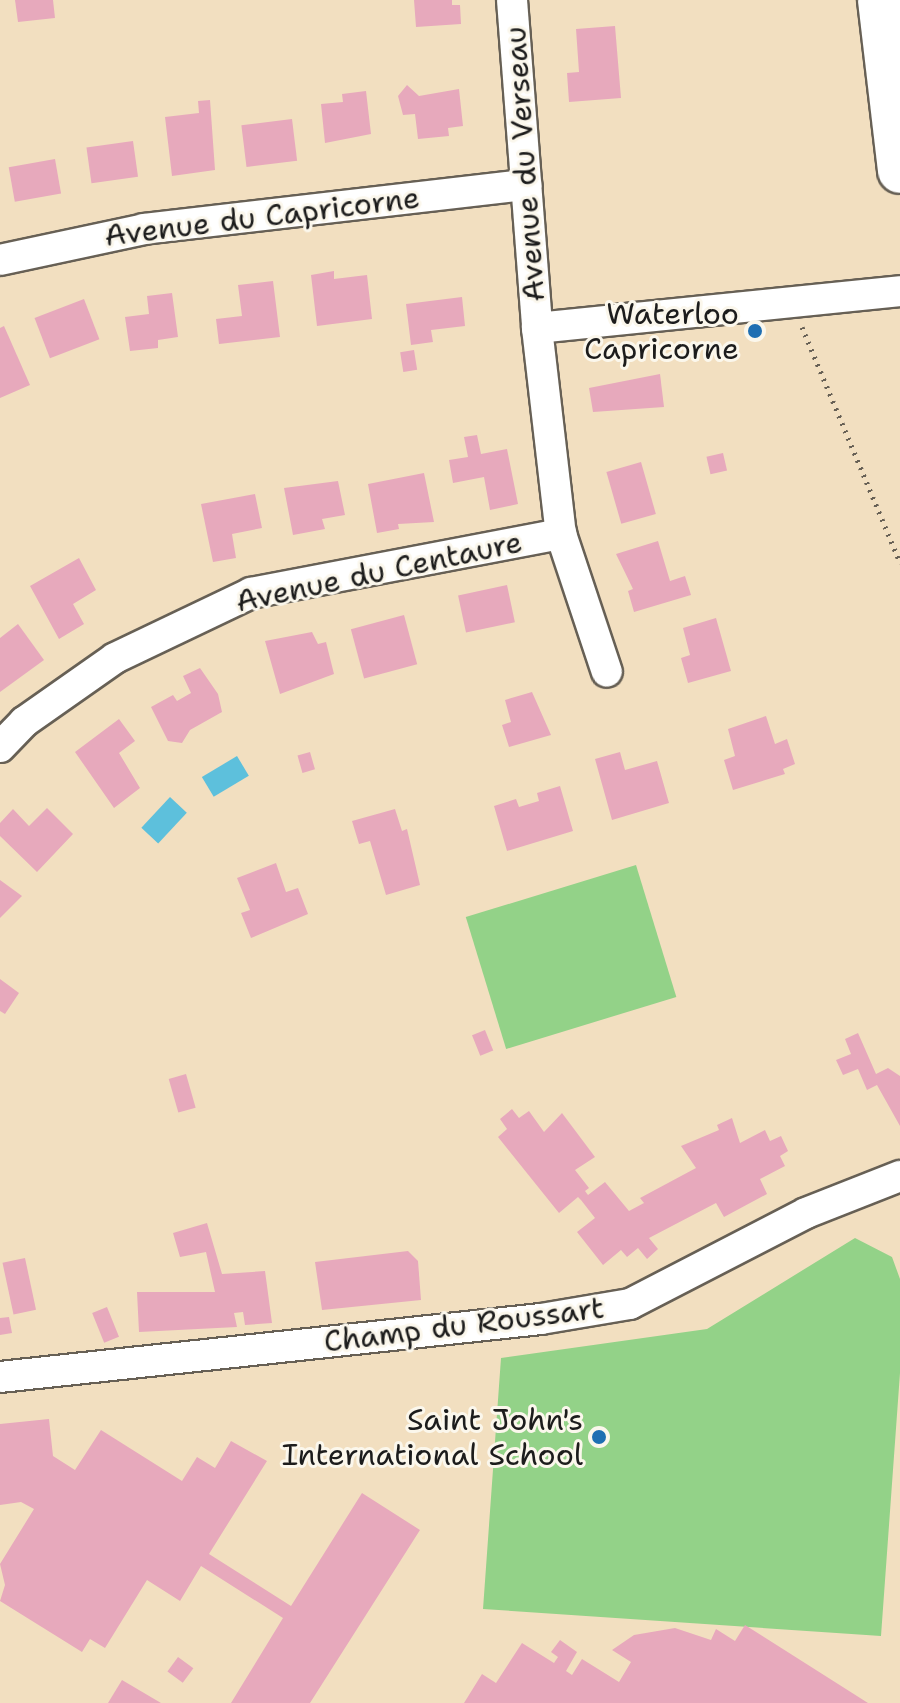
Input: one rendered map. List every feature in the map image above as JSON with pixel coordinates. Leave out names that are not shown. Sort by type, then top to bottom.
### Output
[{"type":"highway","points":[[880,0],[900,171]]},
{"type":"street","name":"Avenue du Verseau","points":[[512,0],[537,328],[561,534],[607,672]]},
{"type":"street","name":"Avenue du Capricorne","points":[[0,260],[144,229],[526,185]]},
{"type":"street","points":[[537,328],[900,291]]},
{"type":"street","name":"Avenue du Centaure","points":[[0,747],[24,722],[115,658],[251,593],[561,534]]},
{"type":"street","name":"Champ du Roussart","points":[[0,1377],[552,1318],[630,1304],[806,1213],[900,1176]]},
{"type":"path","points":[[798,302],[805,341],[900,563]]},
{"type":"green space","points":[[636,865],[676,997],[506,1049],[466,917]]},
{"type":"green space","points":[[855,1238],[892,1257],[900,1279],[900,1373],[881,1636],[483,1609],[501,1358],[707,1329]]},
{"type":"water","points":[[237,756],[249,776],[214,797],[202,777]]},
{"type":"water","points":[[170,797],[187,813],[158,843],[141,828]]},
{"type":"building","points":[[15,0],[53,0],[55,18],[18,22]]},
{"type":"building","points":[[414,0],[452,0],[452,5],[460,5],[461,24],[416,27]]},
{"type":"building","points":[[615,26],[621,98],[569,102],[567,73],[579,72],[576,29]]},
{"type":"building","points":[[407,85],[419,96],[459,89],[463,126],[448,128],[449,136],[418,139],[415,114],[403,115],[398,96]]},
{"type":"building","points":[[366,91],[371,134],[325,143],[321,104],[343,102],[342,94]]},
{"type":"building","points":[[210,100],[215,170],[172,176],[165,117],[199,113],[198,101]]},
{"type":"building","points":[[292,119],[297,161],[246,167],[241,125]]},
{"type":"building","points":[[133,141],[138,177],[91,183],[86,148]]},
{"type":"building","points":[[55,159],[61,193],[15,202],[9,167]]},
{"type":"building","points":[[334,271],[334,279],[367,275],[372,319],[317,326],[311,275]]},
{"type":"building","points":[[273,281],[280,337],[219,344],[216,319],[242,316],[238,285]]},
{"type":"building","points":[[172,293],[178,337],[158,340],[158,348],[130,351],[125,317],[149,314],[147,296]]},
{"type":"building","points":[[462,297],[465,326],[431,330],[433,342],[411,345],[406,304]]},
{"type":"building","points":[[84,299],[99,339],[50,358],[35,318]]},
{"type":"building","points":[[4,326],[30,385],[0,398],[0,328]]},
{"type":"building","points":[[414,350],[417,370],[403,372],[400,352]]},
{"type":"building","points":[[660,374],[664,407],[593,412],[589,388]]},
{"type":"building","points":[[477,435],[481,454],[507,449],[518,504],[490,510],[484,477],[453,483],[449,460],[468,457],[464,437]]},
{"type":"building","points":[[723,453],[727,471],[710,474],[706,457]]},
{"type":"building","points":[[641,462],[656,514],[621,524],[606,472]]},
{"type":"building","points":[[424,473],[434,522],[398,524],[399,529],[377,533],[368,484]]},
{"type":"building","points":[[338,481],[345,515],[322,519],[325,529],[293,535],[284,488]]},
{"type":"building","points":[[255,494],[262,528],[232,534],[236,558],[213,562],[201,504]]},
{"type":"building","points":[[658,541],[670,581],[685,576],[691,595],[634,612],[628,591],[633,589],[616,554]]},
{"type":"building","points":[[79,558],[96,590],[73,604],[84,624],[59,639],[30,586]]},
{"type":"building","points":[[507,585],[515,622],[466,633],[458,595]]},
{"type":"building","points":[[404,615],[417,664],[364,678],[351,629]]},
{"type":"building","points":[[716,618],[731,671],[688,683],[681,658],[690,655],[683,628]]},
{"type":"building","points":[[18,624],[44,660],[0,692],[0,638]]},
{"type":"building","points":[[312,632],[318,644],[326,642],[334,674],[280,694],[265,641]]},
{"type":"building","points":[[200,668],[218,694],[222,712],[190,730],[182,743],[168,741],[151,707],[173,695],[177,701],[191,693],[183,676]]},
{"type":"building","points":[[532,692],[551,735],[509,747],[502,725],[511,722],[505,700]]},
{"type":"building","points":[[766,716],[775,744],[787,739],[795,764],[783,769],[785,774],[733,790],[724,760],[735,756],[728,729]]},
{"type":"building","points":[[119,719],[135,741],[119,753],[140,788],[114,808],[75,752]]},
{"type":"building","points":[[310,752],[315,769],[302,773],[298,756]]},
{"type":"building","points":[[620,752],[625,770],[657,761],[669,803],[612,820],[595,759]]},
{"type":"building","points":[[560,786],[573,831],[507,851],[494,806],[516,799],[519,807],[539,801],[537,793]]},
{"type":"building","points":[[47,808],[73,834],[37,872],[0,836],[0,823],[13,809],[29,826]]},
{"type":"building","points":[[395,809],[402,831],[407,829],[420,885],[386,895],[370,841],[359,844],[352,821]]},
{"type":"building","points":[[276,863],[286,892],[298,888],[308,914],[251,938],[241,913],[250,910],[237,878]]},
{"type":"building","points":[[0,880],[22,896],[0,918]]},
{"type":"building","points":[[0,979],[19,993],[5,1014],[0,1011]]},
{"type":"building","points":[[485,1030],[493,1050],[480,1056],[472,1035]]},
{"type":"building","points":[[858,1033],[876,1074],[888,1068],[900,1076],[900,1126],[877,1085],[867,1090],[858,1069],[843,1075],[836,1060],[851,1054],[845,1039]]},
{"type":"building","points":[[186,1074],[196,1108],[178,1113],[169,1079]]},
{"type":"building","points":[[512,1109],[519,1118],[529,1111],[544,1132],[562,1113],[595,1157],[575,1170],[589,1188],[585,1191],[588,1195],[605,1182],[629,1211],[644,1203],[640,1198],[696,1168],[681,1146],[719,1130],[717,1125],[732,1118],[740,1143],[765,1130],[770,1141],[781,1136],[788,1151],[780,1156],[785,1166],[760,1179],[767,1194],[724,1217],[716,1203],[649,1238],[658,1249],[647,1259],[638,1248],[627,1257],[621,1250],[603,1265],[577,1232],[595,1218],[581,1200],[578,1197],[559,1213],[498,1137],[507,1129],[500,1119]]},
{"type":"building","points":[[207,1223],[222,1274],[265,1271],[272,1323],[245,1325],[243,1312],[234,1313],[237,1327],[139,1332],[137,1292],[215,1292],[206,1252],[180,1257],[173,1233]]},
{"type":"building","points":[[408,1251],[418,1261],[421,1300],[322,1310],[315,1262]]},
{"type":"building","points":[[25,1258],[36,1310],[14,1315],[3,1263]]},
{"type":"building","points":[[107,1307],[119,1337],[104,1343],[92,1313]]},
{"type":"building","points":[[9,1317],[12,1333],[0,1335],[0,1318]]},
{"type":"building","points":[[49,1419],[53,1456],[75,1470],[101,1430],[182,1481],[197,1457],[215,1468],[231,1441],[267,1461],[209,1554],[291,1606],[362,1493],[420,1530],[310,1703],[231,1703],[283,1618],[201,1566],[180,1601],[147,1580],[105,1648],[90,1639],[82,1652],[0,1601],[5,1585],[0,1564],[34,1509],[21,1502],[0,1505],[0,1424]]},
{"type":"building","points":[[745,1625],[868,1703],[464,1703],[482,1674],[496,1683],[522,1643],[554,1663],[558,1657],[551,1652],[560,1640],[577,1652],[566,1671],[572,1675],[582,1659],[619,1682],[631,1662],[612,1650],[634,1635],[675,1628],[711,1640],[716,1629],[735,1641]]},
{"type":"building","points":[[178,1657],[193,1668],[183,1683],[167,1672]]},
{"type":"building","points":[[122,1680],[161,1703],[108,1703]]},
{"type":"place","name":"Waterloo Capricorne","points":[[755,331]]},
{"type":"place","name":"Saint John's International School","points":[[599,1437]]}]
